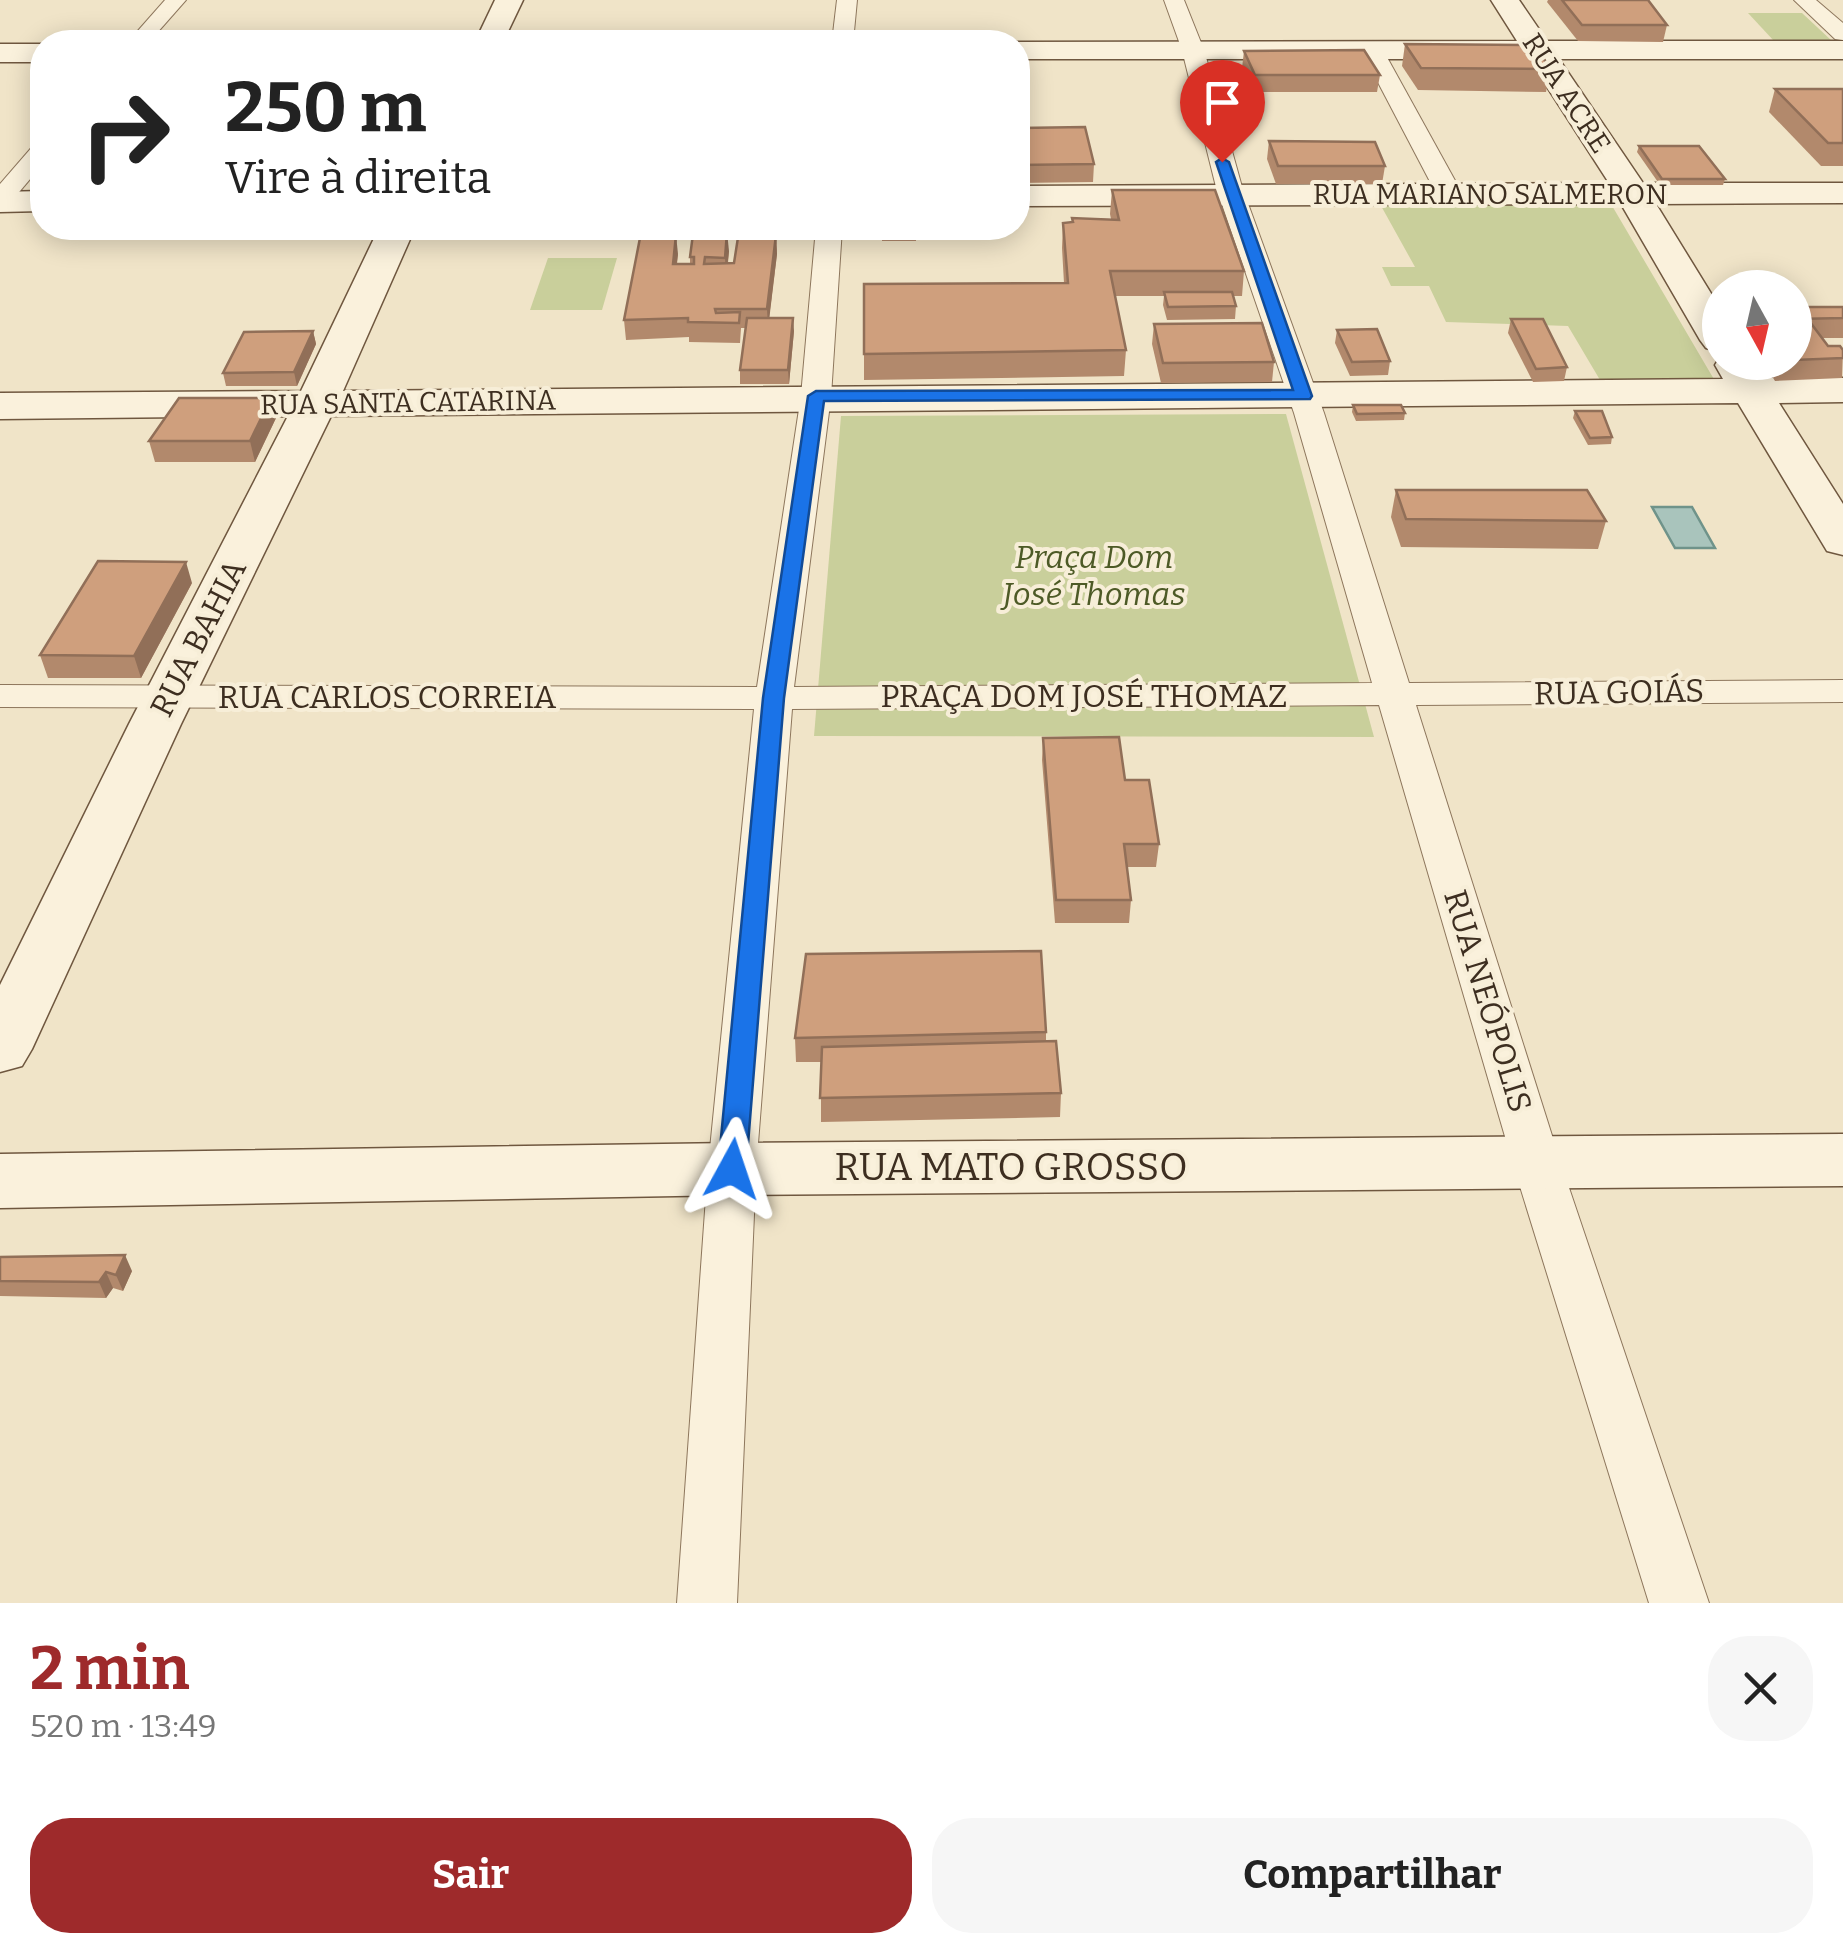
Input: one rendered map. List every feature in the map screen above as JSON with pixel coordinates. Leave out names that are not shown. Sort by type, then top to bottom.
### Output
[{"type":"main road","points":[[494,30],[508,0]]},
{"type":"main road","name":"RUA ACRE","points":[[1505,0],[1632,194],[1702,310]]},
{"type":"main road","points":[[1030,50],[1843,50]]},
{"type":"main road","points":[[0,53],[30,53]]},
{"type":"main road","name":"RUA MARIANO SALMERON","points":[[1030,196],[1843,193]]},
{"type":"main road","points":[[0,200],[30,201]]},
{"type":"main road","name":"RUA BAHIA","points":[[0,1048],[169,696],[316,403],[391,240]]},
{"type":"main road","name":"RUA SANTA CATARINA","points":[[0,406],[816,396],[1304,396],[1702,378]]},
{"type":"main road","points":[[1743,380],[1843,541]]},
{"type":"main road","name":"RUA SANTA CATARINA","points":[[1770,380],[1843,390]]},
{"type":"main road","name":"RUA MATO GROSSO","points":[[0,1181],[732,1169],[1843,1160]]},
{"type":"street","points":[[149,30],[176,0]]},
{"type":"street","points":[[844,30],[847,0]]},
{"type":"street","name":"RUA NEÓPOLIS","points":[[1174,0],[1193,50],[1233,196],[1304,396],[1537,1164],[1679,1603]]},
{"type":"street","points":[[1804,0],[1843,34]]},
{"type":"street","points":[[1372,50],[1450,195]]},
{"type":"street","points":[[0,200],[30,164]]},
{"type":"street","points":[[707,1603],[732,1169],[774,698],[816,396],[828,240]]},
{"type":"street","name":"RUA GOIÁS","points":[[1395,695],[1843,690]]},
{"type":"street","name":"PRAÇA DOM JOSÉ THOMAZ","points":[[774,698],[1395,695]]},
{"type":"street","name":"RUA CARLOS CORREIA","points":[[0,696],[774,698]]},
{"type":"green space","points":[[1748,13],[1802,13],[1832,41],[1774,41]]},
{"type":"green space","points":[[1380,204],[1611,204],[1702,359],[1702,380],[1715,381],[1600,380],[1568,326],[1446,322],[1429,286],[1391,286],[1382,267],[1415,267]]},
{"type":"green space","points":[[548,258],[617,258],[602,310],[530,310]]},
{"type":"green space","name":"Praça Dom José Thomas","points":[[1286,414],[1374,737],[814,736],[841,416]]},
{"type":"water","points":[[1652,507],[1692,507],[1715,548],[1675,548]]},
{"type":"building","points":[[1562,0],[1648,0],[1667,25],[1582,25]]},
{"type":"building","points":[[1405,44],[1536,45],[1550,69],[1421,68]]},
{"type":"building","points":[[1364,50],[1380,75],[1255,75],[1244,51]]},
{"type":"building","points":[[1775,89],[1843,89],[1843,143],[1828,143]]},
{"type":"building","points":[[1085,127],[1094,164],[1030,165],[1030,128]]},
{"type":"building","points":[[1269,141],[1375,142],[1385,166],[1278,166]]},
{"type":"building","points":[[1639,146],[1699,146],[1725,179],[1662,179]]},
{"type":"building","points":[[1112,190],[1215,190],[1244,271],[1110,271],[1126,350],[864,354],[864,284],[1068,283],[1063,223],[1073,222],[1072,218],[1119,220]]},
{"type":"building","points":[[640,240],[675,240],[673,264],[694,264],[694,257],[690,257],[692,240],[726,240],[725,258],[705,257],[704,264],[734,263],[738,240],[775,240],[767,309],[715,309],[716,313],[740,312],[739,323],[688,322],[688,318],[624,320]]},
{"type":"building","points":[[1164,292],[1232,292],[1236,306],[1168,307]]},
{"type":"building","points":[[1812,307],[1843,307],[1843,318],[1812,319]]},
{"type":"building","points":[[747,318],[793,318],[788,370],[740,370]]},
{"type":"building","points":[[1511,319],[1543,319],[1567,367],[1536,369]]},
{"type":"building","points":[[1262,323],[1274,362],[1163,363],[1154,324]]},
{"type":"building","points":[[1812,325],[1828,346],[1840,346],[1843,358],[1812,359]]},
{"type":"building","points":[[1377,329],[1390,361],[1352,362],[1337,330]]},
{"type":"building","points":[[313,331],[294,372],[223,373],[244,332]]},
{"type":"building","points":[[179,398],[271,398],[250,441],[149,441]]},
{"type":"building","points":[[1353,405],[1401,405],[1405,413],[1357,414]]},
{"type":"building","points":[[1575,411],[1602,411],[1612,437],[1590,438]]},
{"type":"building","points":[[1396,490],[1587,490],[1606,521],[1406,519]]},
{"type":"building","points":[[98,561],[186,562],[134,656],[40,655]]},
{"type":"building","points":[[1119,737],[1125,780],[1149,780],[1159,844],[1124,844],[1131,900],[1056,900],[1043,738]]},
{"type":"building","points":[[1041,951],[1046,1032],[795,1038],[806,954]]},
{"type":"building","points":[[1056,1041],[1061,1093],[820,1098],[822,1047]]},
{"type":"building","points":[[125,1255],[116,1275],[106,1272],[99,1282],[0,1281],[0,1257]]},
{"type":"route","points":[[732,1169],[774,698],[816,396],[1304,396],[1222,162]]}]
